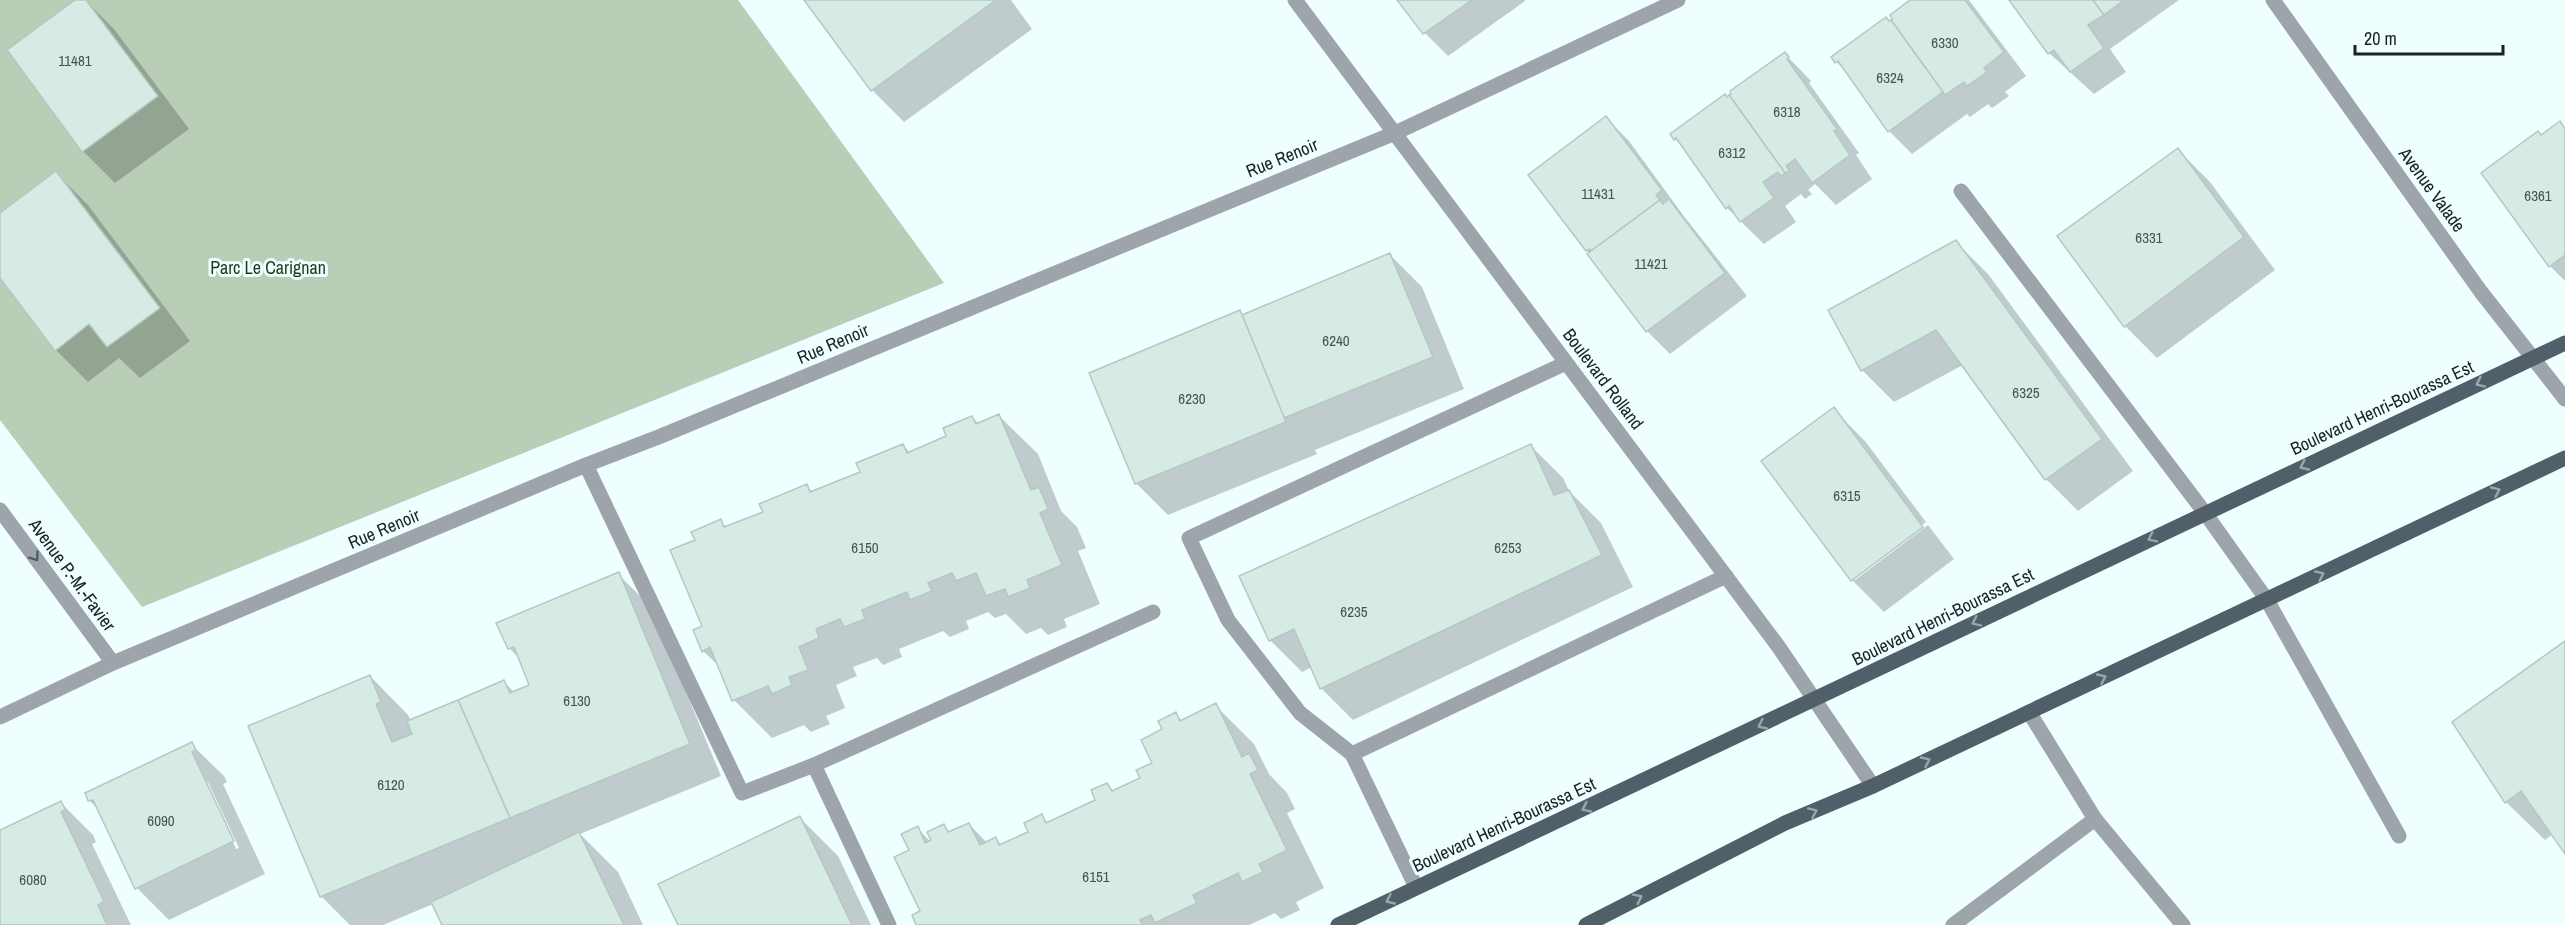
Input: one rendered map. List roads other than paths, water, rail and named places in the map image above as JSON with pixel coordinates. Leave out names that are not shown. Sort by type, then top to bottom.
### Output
[{"type":"main road","name":"Boulevard Henri-Bourassa Est","points":[[1338,925],[2565,343]]},
{"type":"main road","points":[[1586,925],[1785,823],[1873,786],[2565,458]]},
{"type":"street","name":"Boulevard Rolland","points":[[1295,0],[1726,576],[1815,700],[1873,786]]},
{"type":"street","name":"Rue Renoir","points":[[0,717],[113,663],[586,465],[1395,133],[1678,0]]},
{"type":"street","name":"Avenue Valade","points":[[2273,0],[2481,292],[2565,399]]},
{"type":"street","points":[[1961,191],[2205,513],[2267,600],[2400,836]]},
{"type":"street","points":[[1416,887],[1352,754],[1300,713],[1228,620],[1189,538],[1566,363]]},
{"type":"street","points":[[586,465],[742,793],[814,765],[1154,612]]},
{"type":"street","name":"Avenue P.-M.-Favier","points":[[0,510],[113,663]]},
{"type":"street","points":[[1352,754],[1726,576]]},
{"type":"street","points":[[2029,712],[2096,819],[2182,925]]},
{"type":"street","points":[[814,765],[889,925]]},
{"type":"street","points":[[1953,925],[2096,819]]},
{"type":"park label","name":"Parc Le Carignan","points":[[268,268]]}]
